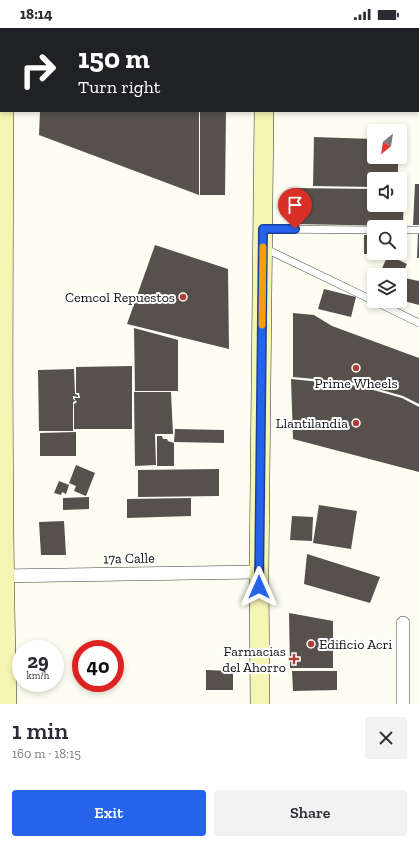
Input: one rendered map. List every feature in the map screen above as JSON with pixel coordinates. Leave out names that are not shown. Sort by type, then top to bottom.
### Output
[{"type":"street","points":[[4,112],[1,341],[2,576],[7,704]]},
{"type":"street","points":[[260,704],[259,572],[264,112]]},
{"type":"street","name":"17a Calle","points":[[2,576],[259,572]]},
{"type":"street","points":[[403,623],[403,704]]},
{"type":"lane","points":[[263,229],[367,230]]},
{"type":"lane","points":[[407,230],[419,230]]},
{"type":"lane","points":[[263,248],[367,298]]},
{"type":"lane","points":[[389,308],[419,322]]},
{"type":"building","points":[[40,112],[199,112],[199,195],[39,135]]},
{"type":"building","points":[[200,112],[226,112],[225,195],[200,195]]},
{"type":"building","points":[[314,137],[367,139],[367,164],[398,164],[398,172],[367,172],[367,187],[313,186]]},
{"type":"building","points":[[415,184],[419,184],[419,225],[413,225]]},
{"type":"building","points":[[293,188],[367,189],[367,212],[403,212],[403,220],[367,220],[367,225],[293,224]]},
{"type":"building","points":[[418,233],[419,258],[417,258]]},
{"type":"building","points":[[364,235],[367,235],[367,254],[364,254]]},
{"type":"building","name":"Cemcol Repuestos","points":[[155,245],[228,269],[229,349],[127,324]]},
{"type":"building","points":[[386,260],[399,260],[407,264],[405,268],[382,268]]},
{"type":"building","points":[[407,279],[419,281],[419,305],[407,302]]},
{"type":"building","points":[[324,289],[356,297],[351,317],[318,309]]},
{"type":"building","name":"Prime Wheels","points":[[293,313],[314,315],[332,326],[419,358],[419,404],[403,396],[357,383],[293,377]]},
{"type":"building","points":[[134,328],[178,340],[178,391],[135,391]]},
{"type":"building","points":[[132,366],[132,429],[74,429],[74,404],[77,402],[74,398],[80,398],[79,393],[76,393],[76,367]]},
{"type":"building","points":[[74,369],[75,394],[78,395],[78,397],[73,396],[73,399],[76,401],[73,402],[73,431],[39,431],[38,370]]},
{"type":"building","name":"Llantilandia","points":[[291,379],[359,386],[402,398],[419,407],[419,472],[293,439]]},
{"type":"building","points":[[134,392],[171,392],[173,434],[155,434],[156,465],[135,466]]},
{"type":"building","points":[[175,429],[224,430],[224,443],[174,442]]},
{"type":"building","points":[[76,432],[76,456],[40,456],[40,433]]},
{"type":"building","points":[[157,436],[162,436],[163,439],[167,439],[168,441],[174,443],[174,466],[157,466]]},
{"type":"building","points":[[76,465],[95,473],[86,496],[74,491],[76,486],[69,483]]},
{"type":"building","points":[[219,469],[219,496],[138,497],[138,470]]},
{"type":"building","points":[[59,481],[69,485],[66,494],[62,492],[61,495],[54,493]]},
{"type":"building","points":[[89,497],[89,509],[63,510],[63,498]]},
{"type":"building","points":[[191,498],[191,516],[127,518],[127,499]]},
{"type":"building","points":[[319,505],[357,511],[351,549],[313,543]]},
{"type":"building","points":[[292,516],[313,517],[312,541],[290,540]]},
{"type":"building","points":[[64,521],[66,555],[41,555],[39,522]]},
{"type":"building","points":[[307,554],[380,577],[370,603],[304,584]]},
{"type":"building","name":"Edificio Acri","points":[[289,613],[333,621],[333,668],[290,668]]},
{"type":"building","points":[[206,670],[233,671],[233,690],[206,690]]},
{"type":"building","points":[[292,671],[337,671],[337,690],[293,691]]},
{"type":"slow traffic","points":[[262,325],[263,247]]},
{"type":"place","name":"Cemcol Repuestos","points":[[183,297]]},
{"type":"place","name":"Prime Wheels","points":[[356,368]]},
{"type":"place","name":"Llantilandia","points":[[356,423]]},
{"type":"place","name":"Edificio Acri","points":[[311,644]]},
{"type":"place","name":"Farmacias del Ahorro","points":[[294,659]]},
{"type":"route","points":[[259,587],[263,229],[295,229]]}]
